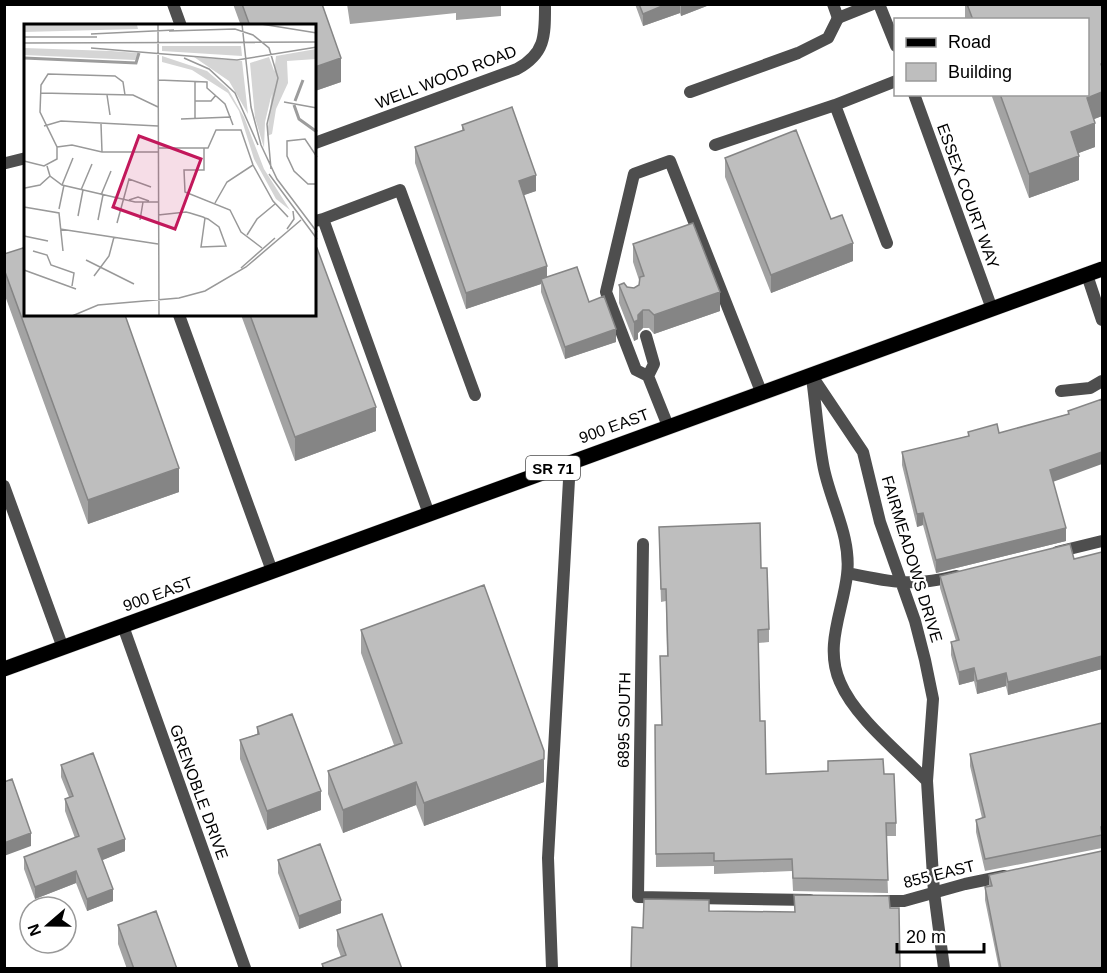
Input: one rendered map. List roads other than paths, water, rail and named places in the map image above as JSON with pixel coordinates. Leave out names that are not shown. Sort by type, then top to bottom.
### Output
[{"type":"main road","name":"900 EAST","points":[[4,669],[1102,269]]},
{"type":"street","points":[[173,4],[180,24]]},
{"type":"street","name":"WELL WOOD ROAD","points":[[316,143],[531,62],[539,52],[545,26],[545,4]]},
{"type":"street","points":[[832,4],[838,18]]},
{"type":"street","points":[[690,92],[798,53],[828,38],[838,18],[873,4]]},
{"type":"street","points":[[879,4],[894,41]]},
{"type":"street","points":[[715,145],[835,105],[894,82]]},
{"type":"street","name":"ESSEX COURT WAY","points":[[915,96],[992,309]]},
{"type":"street","points":[[835,105],[887,243]]},
{"type":"street","points":[[6,163],[24,158]]},
{"type":"street","points":[[668,426],[648,376],[636,370],[606,292],[615,278],[634,174],[670,161],[762,394]]},
{"type":"street","points":[[429,514],[319,220],[400,190],[476,396]]},
{"type":"street","points":[[1086,274],[1102,320]]},
{"type":"street","points":[[179,316],[272,571]]},
{"type":"street","points":[[646,336],[654,364],[648,376]]},
{"type":"street","points":[[812,376],[823,466],[843,531],[848,573],[834,630],[834,656],[839,682],[854,705],[927,781]]},
{"type":"street","name":"FAIRMEADOWS DRIVE","points":[[812,376],[863,452],[880,522],[918,631],[933,699],[927,781],[934,892],[945,969]]},
{"type":"street","points":[[1061,391],[1090,388],[1102,381]]},
{"type":"street","points":[[552,969],[548,858],[570,462]]},
{"type":"street","points":[[4,486],[63,648]]},
{"type":"street","points":[[1044,555],[1102,541]]},
{"type":"street","name":"6895 SOUTH","points":[[643,544],[638,897],[823,900]]},
{"type":"street","points":[[848,573],[902,584],[928,583],[963,574]]},
{"type":"street","name":"GRENOBLE DRIVE","points":[[123,626],[245,969]]},
{"type":"street","name":"855 EAST","points":[[858,901],[904,902],[934,892],[1022,872]]}]
